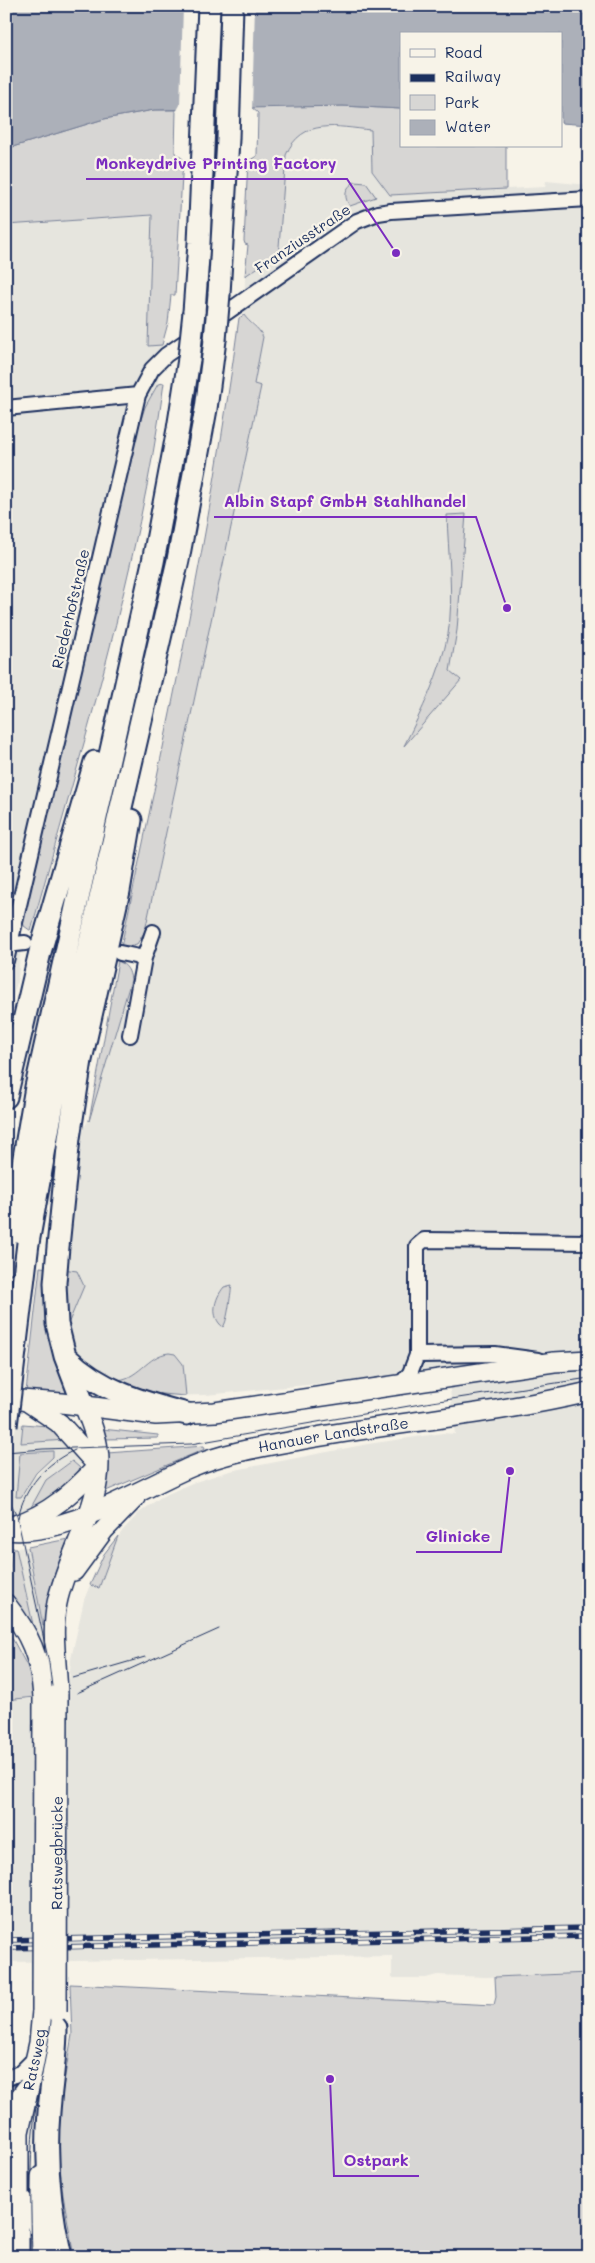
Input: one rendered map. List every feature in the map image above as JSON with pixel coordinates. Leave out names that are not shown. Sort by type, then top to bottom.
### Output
[{"type":"highway","points":[[6,1426],[18,1242],[36,1087],[167,494],[189,359],[194,312],[209,6]]},
{"type":"highway","points":[[6,1263],[18,1242],[54,1098],[138,739],[193,486],[215,340],[219,294],[228,139],[232,6]]},
{"type":"highway","points":[[6,1097],[40,952],[110,709],[136,633]]},
{"type":"highway","points":[[84,1406],[65,1356],[56,1324],[55,1283],[69,1138],[81,1060],[112,925],[130,828],[138,739]]},
{"type":"highway","points":[[65,1356],[88,1375],[105,1385],[155,1406],[187,1414]]},
{"type":"highway","points":[[52,2017],[56,2057],[48,2126],[49,2168],[52,2209],[61,2257]]},
{"type":"highway","points":[[6,2118],[28,2088]]},
{"type":"highway","points":[[12,2193],[34,2215],[40,2229]]},
{"type":"main road","points":[[12,1402],[84,1406],[136,1414],[187,1414],[253,1407],[554,1362],[589,1360]]},
{"type":"main road","name":"Hanauer Landstraße","points":[[6,1529],[23,1531],[50,1527],[89,1513],[193,1466],[255,1448],[332,1434],[520,1407],[589,1392]]},
{"type":"main road","points":[[12,1402],[38,1408],[55,1420],[98,1466]]},
{"type":"main road","points":[[50,1695],[54,1626],[58,1596],[89,1513],[98,1466],[97,1444],[84,1406]]},
{"type":"main road","points":[[6,1529],[33,1519],[54,1508],[98,1466]]},
{"type":"main road","points":[[58,1596],[104,1530],[125,1507],[149,1486]]},
{"type":"main road","points":[[10,1609],[32,1644],[50,1695]]},
{"type":"main road","name":"Ratswegbrücke","points":[[50,1695],[52,2017]]},
{"type":"main road","name":"Ratsweg","points":[[19,2257],[12,2193],[19,2132],[41,2032],[52,2017]]},
{"type":"main road","name":"Ratsweg","points":[[40,2257],[42,2114],[52,2017]]},
{"type":"street","name":"Franziusstraße","points":[[138,395],[152,369],[166,355],[349,226],[368,216],[391,211],[589,199]]},
{"type":"street","points":[[6,408],[138,395]]},
{"type":"street","name":"Riederhofstraße","points":[[6,961],[8,945],[138,395]]},
{"type":"street","points":[[130,1035],[144,958],[153,932]]},
{"type":"street","points":[[8,945],[25,943]]},
{"type":"street","points":[[120,953],[144,958]]},
{"type":"street","points":[[400,1385],[410,1373],[417,1355],[417,1246],[419,1242],[424,1240],[589,1242]]},
{"type":"street","points":[[417,1355],[495,1354],[554,1362]]},
{"type":"street","points":[[6,2078],[21,2072],[36,2056]]},
{"type":"shaded area","points":[[322,127],[371,130],[372,171],[390,195],[545,187],[546,181],[589,185],[589,1586],[576,1587],[589,1587],[589,1973],[486,1977],[437,1975],[426,1978],[392,1978],[392,1956],[6,1962],[6,1700],[68,1692],[71,1659],[84,1600],[90,1585],[99,1588],[114,1543],[123,1530],[139,1513],[161,1497],[192,1483],[230,1471],[368,1444],[443,1433],[455,1434],[448,1371],[206,1395],[162,1396],[139,1391],[87,1366],[72,1348],[63,1310],[77,1136],[89,1120],[131,980],[140,941],[145,931],[261,386],[254,384],[263,337],[255,324],[244,315],[245,276],[282,251],[279,247],[286,155],[291,144],[300,135],[310,129]]},
{"type":"shaded area","points":[[152,215],[148,345],[162,345],[158,384],[153,391],[137,432],[23,921],[18,978],[6,1023],[6,225]]},
{"type":"shaded area","points":[[23,1424],[21,1443],[66,1440],[79,1458],[80,1463],[80,1468],[72,1461],[54,1473],[29,1511],[18,1516],[6,1516],[6,1426]],"holes":[[[53,1451],[53,1457],[29,1483],[20,1453]]]},
{"type":"shaded area","points":[[28,1547],[43,1626],[45,1625],[48,1668],[34,1629],[16,1548]]},
{"type":"green space","points":[[343,106],[400,109],[400,148],[506,148],[506,189],[390,195],[372,171],[371,130],[322,127],[311,130],[301,135],[293,143],[286,155],[279,247],[283,251],[245,276],[248,245],[244,241],[248,161],[257,156],[258,113],[251,107]]},
{"type":"green space","points":[[154,110],[176,110],[175,153],[183,159],[175,295],[171,295],[168,323],[162,345],[148,346],[152,215],[6,225],[6,149],[104,119]]},
{"type":"green space","points":[[355,182],[366,183],[376,197],[350,206],[346,199],[346,192]]},
{"type":"green space","points":[[244,315],[259,330],[263,337],[254,384],[261,386],[145,931],[137,944],[121,947],[201,555],[228,397],[239,318]]},
{"type":"green space","points":[[164,383],[140,522],[124,590],[107,659],[31,931],[24,926],[23,921],[137,432],[145,407],[158,384]]},
{"type":"green space","points":[[466,514],[457,630],[450,671],[461,680],[404,746],[435,678],[448,634],[451,591],[447,515]]},
{"type":"green space","points":[[118,961],[124,964],[131,980],[89,1121]]},
{"type":"green space","points":[[40,1267],[49,1268],[72,1395],[26,1392]]},
{"type":"green space","points":[[63,1269],[77,1271],[84,1286],[66,1329]]},
{"type":"green space","points":[[232,1285],[228,1314],[223,1327],[216,1318],[216,1302],[224,1287]]},
{"type":"green space","points":[[169,1353],[175,1354],[183,1364],[186,1396],[150,1393],[114,1380],[130,1376],[154,1358]]},
{"type":"green space","points":[[23,1424],[47,1426],[66,1440],[21,1443]]},
{"type":"green space","points":[[102,1429],[158,1435],[158,1438],[105,1439]]},
{"type":"green space","points":[[204,1446],[205,1449],[106,1491],[107,1453]]},
{"type":"green space","points":[[53,1451],[53,1457],[36,1473],[21,1497],[16,1497],[20,1453]]},
{"type":"green space","points":[[72,1461],[80,1468],[71,1482],[51,1499],[29,1511],[46,1480]]},
{"type":"green space","points":[[118,1536],[99,1588],[90,1585],[104,1554]]},
{"type":"green space","points":[[68,1539],[51,1585],[45,1625],[43,1626],[28,1547]]},
{"type":"green space","points":[[12,1548],[16,1548],[34,1629],[8,1595]]},
{"type":"green space","points":[[6,1627],[32,1675],[34,1697],[6,1700]]},
{"type":"green space","points":[[589,1973],[589,2257],[74,2257],[63,2195],[56,2128],[72,2035],[70,1984],[494,2005],[496,1997],[495,1977]]},
{"type":"green space","points":[[6,2196],[13,2200],[13,2257],[6,2257]]},
{"type":"water","points":[[6,6],[589,6],[589,125],[562,123],[562,32],[400,32],[400,109],[343,106],[154,110],[104,119],[6,149]]},
{"type":"pier","points":[[183,6],[255,6],[252,110],[176,112],[180,105]]},
{"type":"tram line","points":[[6,1452],[191,1444],[432,1402],[589,1378]]},
{"type":"tram line","points":[[18,1518],[26,1496],[38,1477],[55,1461],[75,1450]]},
{"type":"tram line","points":[[6,1493],[17,1516],[49,1663],[53,1694],[52,2012],[32,2139],[32,2257]]},
{"type":"tram line","points":[[77,1693],[219,1629]]},
{"type":"tram line","points":[[73,1678],[145,1657]]},
{"type":"railway","points":[[6,1940],[589,1928]]},
{"type":"railway","points":[[6,1948],[589,1936]]},
{"type":"place","name":"Monkeydrive Printing Factory","points":[[396,253]]},
{"type":"place","name":"Albin Stapf GmbH Stahlhandel","points":[[507,608]]},
{"type":"place","name":"Glinicke","points":[[510,1471]]},
{"type":"place","name":"Ostpark","points":[[330,2079]]}]
